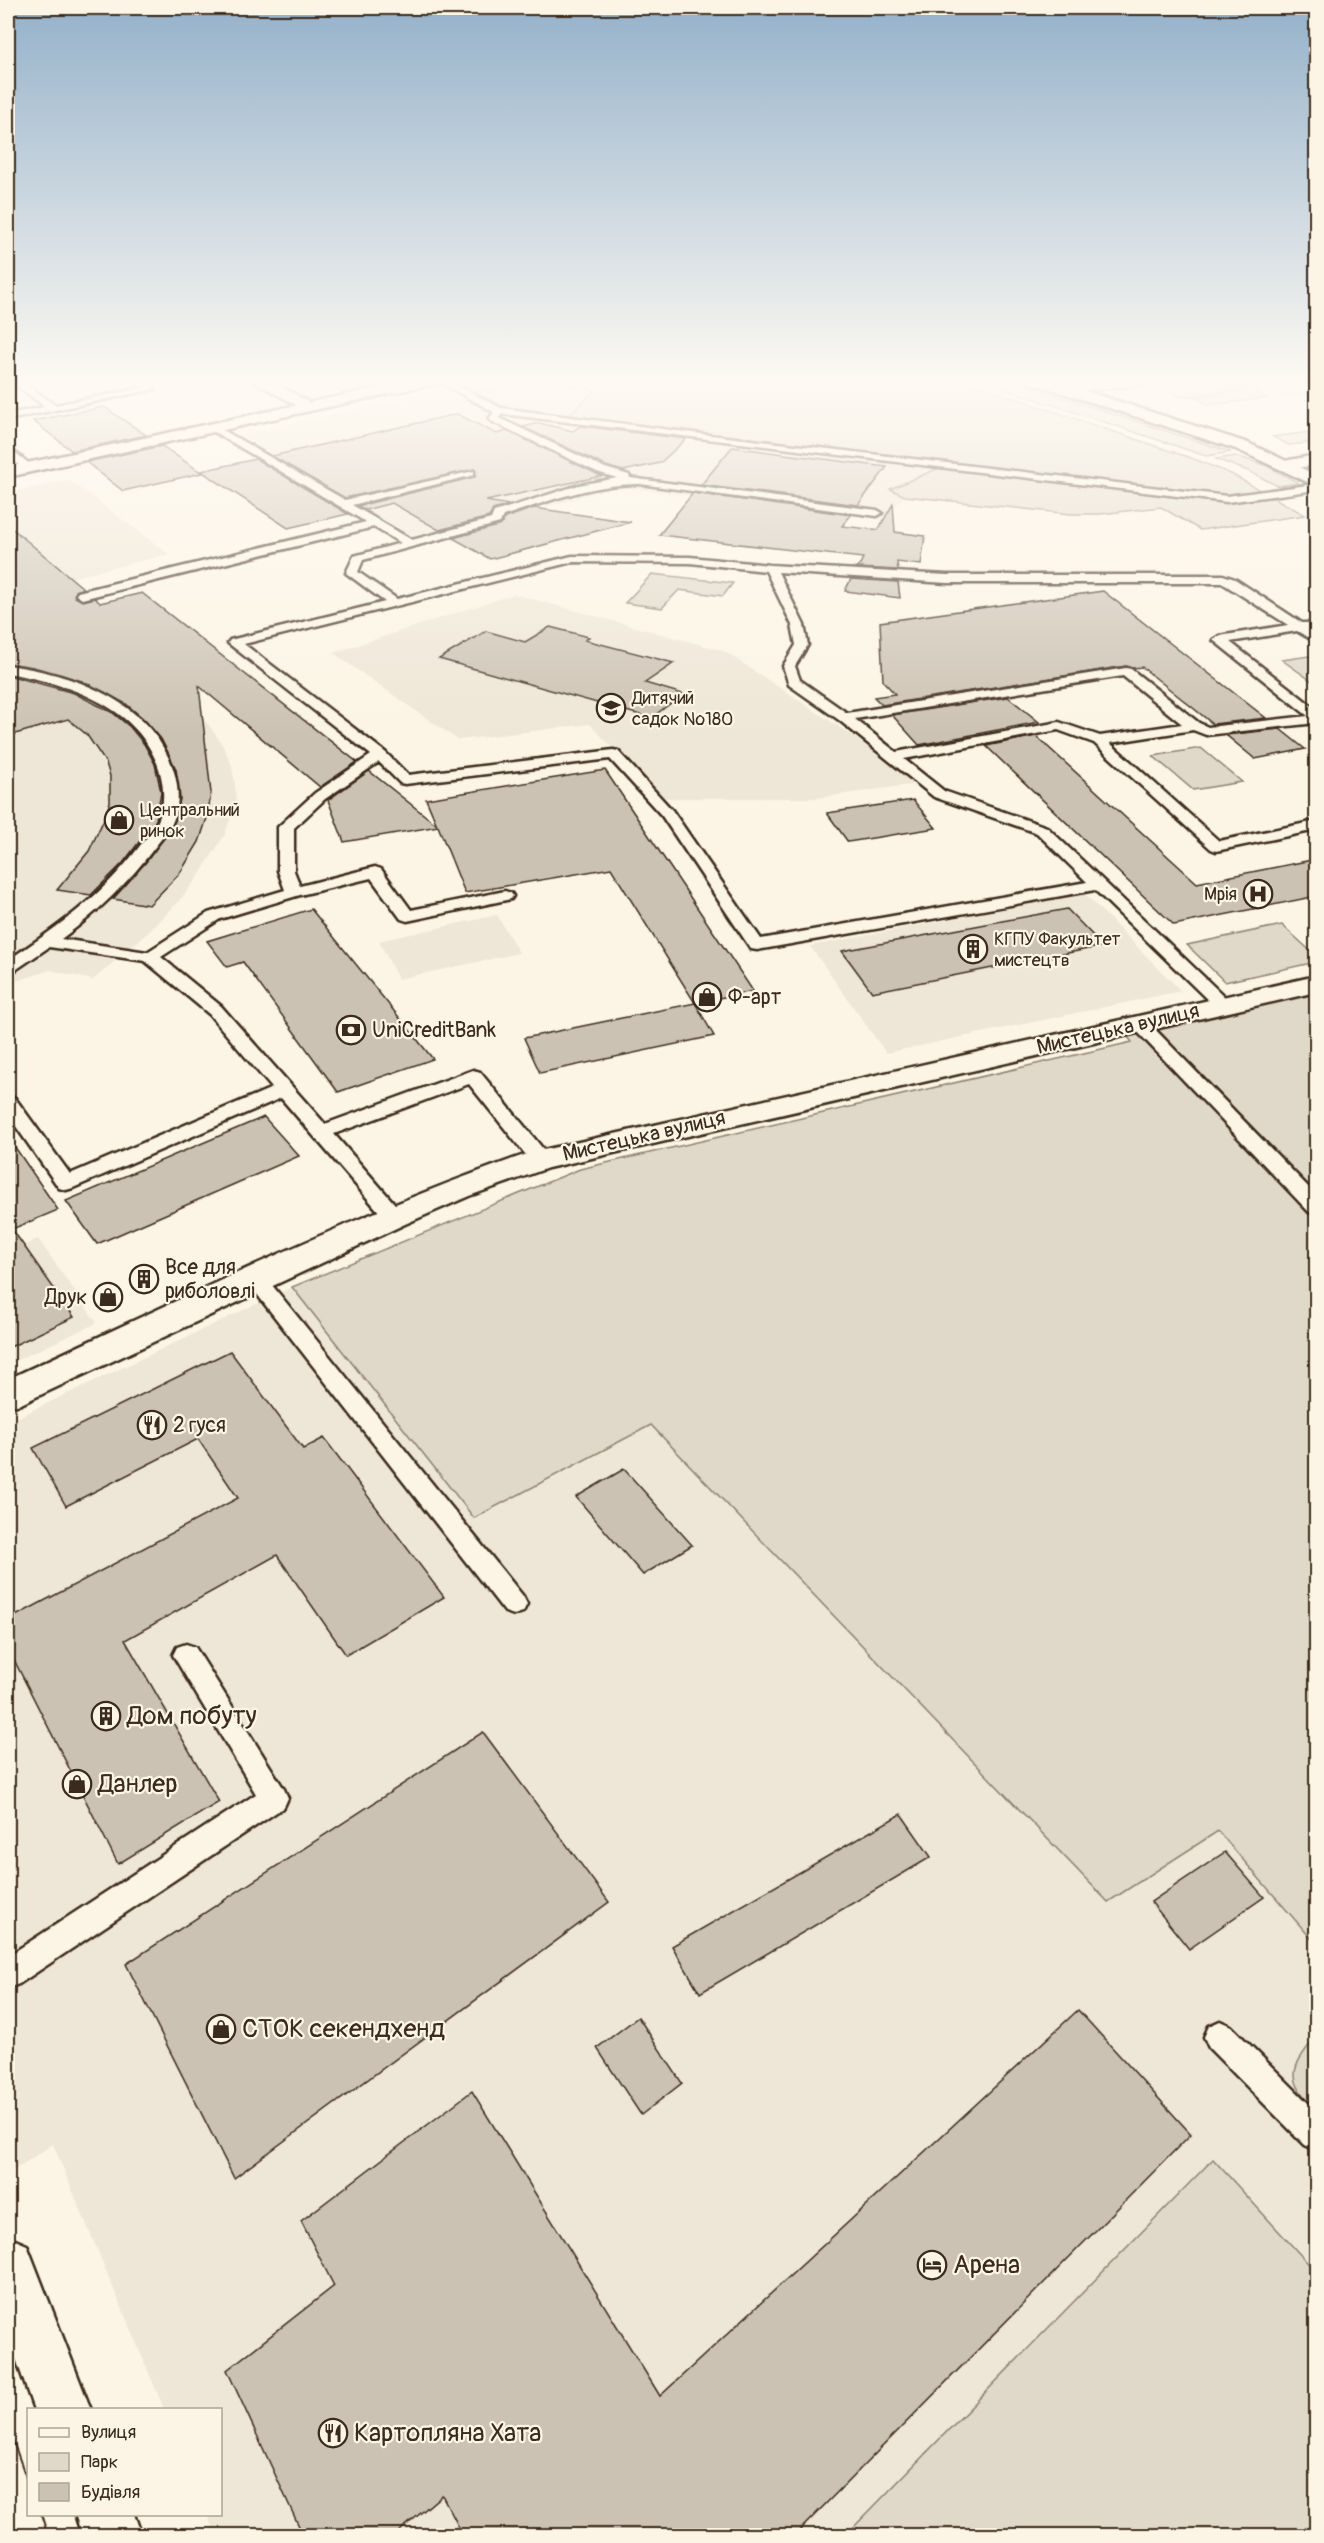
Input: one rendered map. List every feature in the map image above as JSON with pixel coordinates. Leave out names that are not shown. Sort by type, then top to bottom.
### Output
[{"type":"street","name":"Мистецька вулиця","points":[[8,1394],[394,1216],[458,1189],[541,1160],[1317,984]]},
{"type":"street","points":[[8,2264],[63,2408]]},
{"type":"street","points":[[105,2516],[112,2535]]},
{"type":"lane","points":[[332,498],[411,544]]},
{"type":"lane","points":[[343,504],[369,498]]},
{"type":"lane","points":[[395,603],[352,573],[358,558],[496,520],[498,514],[549,498]]},
{"type":"lane","points":[[760,498],[877,513]]},
{"type":"lane","points":[[1216,498],[1237,498]]},
{"type":"lane","points":[[82,595],[375,523]]},
{"type":"lane","points":[[1098,885],[758,945],[667,813],[613,754],[405,780],[380,755],[234,643],[572,559],[690,560],[770,568],[947,579],[1223,579],[1317,638]]},
{"type":"lane","points":[[770,568],[798,625],[802,645],[789,666],[794,682],[844,717],[939,794],[1042,830],[1223,1005]]},
{"type":"lane","points":[[1317,625],[1219,640],[1298,699],[1317,717]]},
{"type":"lane","points":[[8,669],[52,679],[79,689],[111,703],[136,719],[163,754],[171,801],[165,822],[140,858],[98,904],[47,942],[8,967]]},
{"type":"lane","points":[[844,717],[1126,672],[1194,726],[1206,731],[1317,717]]},
{"type":"lane","points":[[892,757],[1059,726],[1099,740],[1216,846],[1317,826]]},
{"type":"lane","points":[[1099,740],[1194,726]]},
{"type":"lane","points":[[294,892],[286,871],[286,827],[320,796],[380,755]]},
{"type":"lane","points":[[150,957],[214,916],[294,892],[375,872],[407,916],[505,896]]},
{"type":"lane","points":[[47,942],[150,957],[215,1010],[394,1216]]},
{"type":"lane","points":[[1140,1024],[1317,1207]]},
{"type":"lane","points":[[322,1132],[472,1076],[541,1160]]},
{"type":"lane","points":[[8,1102],[66,1183],[285,1089]]},
{"type":"lane","points":[[256,1279],[514,1604]]},
{"type":"lane","points":[[8,1973],[274,1798],[186,1655]]},
{"type":"lane","points":[[1220,2037],[1317,2134]]},
{"type":"shaded area","points":[[8,498],[93,498],[169,554],[8,593]]},
{"type":"shaded area","points":[[319,498],[579,498],[514,515],[510,522],[406,550]]},
{"type":"shaded area","points":[[706,498],[903,498],[886,520]]},
{"type":"shaded area","name":"Дитячий садок №180","points":[[514,594],[724,651],[871,748],[916,784],[817,798],[660,798],[590,724],[458,740],[333,653]]},
{"type":"shaded area","name":"Центральний ринок","points":[[8,651],[28,652],[189,706],[207,723],[221,742],[231,763],[236,804],[224,836],[198,877],[153,928],[93,980],[50,970],[8,984]]},
{"type":"shaded area","points":[[1085,894],[1181,991],[886,1053],[810,946]]},
{"type":"shaded area","points":[[497,915],[519,953],[398,979],[379,941]]},
{"type":"shaded area","points":[[38,1239],[97,1323],[8,1364],[8,1253]]},
{"type":"shaded area","points":[[292,1287],[473,1518],[651,1424],[1108,1901],[1218,1831],[1316,1944],[1316,2037],[1300,2056],[1301,2094],[1316,2111],[1316,2535],[216,2535],[207,2516],[222,2516],[222,2408],[164,2408],[53,2144],[11,2172],[8,2162],[8,1422]]},
{"type":"green space","points":[[920,498],[1274,498],[1305,515],[1200,530],[1161,507],[1100,514],[1071,514]]},
{"type":"green space","points":[[652,574],[733,583],[723,596],[679,590],[662,608],[625,603]]},
{"type":"green space","points":[[1316,655],[1316,684],[1282,660]]},
{"type":"green space","points":[[1201,748],[1242,782],[1193,790],[1153,756]]},
{"type":"green space","points":[[1282,925],[1316,956],[1316,962],[1225,982],[1187,945]]},
{"type":"green space","points":[[1316,984],[1316,1944],[1218,1831],[1108,1902],[651,1425],[474,1518],[292,1287],[580,1169],[1132,1042],[1120,1028]]},
{"type":"green space","points":[[1316,2037],[1316,2111],[1300,2090],[1295,2074],[1296,2066]]},
{"type":"green space","points":[[1213,2159],[1316,2272],[1316,2535],[846,2535]]},
{"type":"building","points":[[242,498],[321,498],[348,514],[288,528]]},
{"type":"building","points":[[392,498],[501,498],[486,501],[509,505],[493,510],[489,517],[439,530],[392,503],[365,510],[358,506]]},
{"type":"building","points":[[689,498],[727,498],[851,515],[842,526],[878,530],[893,504],[895,532],[925,536],[921,565],[897,562],[898,570],[858,568],[863,558],[659,535]]},
{"type":"building","points":[[800,498],[864,498],[858,505]]},
{"type":"building","points":[[534,508],[631,522],[490,559],[453,538],[501,525],[505,518]]},
{"type":"building","points":[[8,525],[83,588],[76,591],[75,597],[83,601],[95,598],[100,603],[142,593],[357,762],[320,787],[199,686],[211,793],[207,818],[199,842],[180,873],[149,905],[113,899],[146,862],[173,826],[180,799],[176,769],[161,739],[145,720],[126,704],[82,681],[33,667],[8,663]]},
{"type":"building","points":[[851,579],[898,582],[900,598],[845,591]]},
{"type":"building","points":[[1103,591],[1266,718],[1213,724],[1142,667],[1126,666],[882,705],[874,697],[895,694],[883,681],[880,622]]},
{"type":"building","points":[[550,627],[589,637],[585,640],[674,663],[645,683],[683,694],[651,718],[439,659],[486,631],[525,642]]},
{"type":"building","points":[[8,675],[74,693],[113,713],[130,727],[144,744],[155,764],[161,792],[156,820],[123,863],[91,895],[57,890],[89,851],[104,819],[110,802],[110,776],[106,763],[87,735],[68,719],[8,736]]},
{"type":"building","points":[[1008,697],[1039,722],[919,745],[892,715]]},
{"type":"building","points":[[1280,729],[1305,749],[1255,759],[1226,735]]},
{"type":"building","points":[[1036,736],[1197,883],[1317,859],[1317,896],[1174,925],[986,746]]},
{"type":"building","points":[[605,770],[753,991],[695,1003],[611,868],[465,893],[438,826],[344,842],[328,800],[369,771],[437,825],[426,799]]},
{"type":"building","points":[[913,800],[936,828],[848,842],[827,813]]},
{"type":"building","points":[[311,909],[433,1059],[338,1092],[243,962],[227,967],[207,941]]},
{"type":"building","name":"КГПУ Факультет мистецтв","points":[[1067,909],[1103,946],[872,992],[842,951]]},
{"type":"building","points":[[695,1003],[714,1036],[540,1073],[524,1038]]},
{"type":"building","points":[[264,1117],[299,1156],[97,1244],[66,1201]]},
{"type":"building","points":[[8,1137],[58,1210],[12,1229],[74,1317],[8,1348]]},
{"type":"building","points":[[230,1351],[303,1449],[324,1438],[444,1597],[346,1655],[277,1555],[125,1640],[219,1802],[118,1864],[8,1648],[8,1620],[238,1498],[198,1439],[66,1506],[33,1448]]},
{"type":"building","points":[[624,1469],[692,1545],[643,1575],[576,1497]]},
{"type":"building","points":[[483,1732],[609,1902],[234,2178],[126,1964]]},
{"type":"building","points":[[901,1814],[931,1857],[700,1993],[672,1946]]},
{"type":"building","points":[[1225,1852],[1264,1897],[1189,1949],[1151,1902]]},
{"type":"building","points":[[1078,2010],[1191,2134],[795,2535],[463,2535],[442,2495],[395,2535],[303,2535],[227,2370],[334,2286],[301,2221],[472,2091],[660,2396]]},
{"type":"building","points":[[638,2017],[682,2083],[641,2115],[597,2048]]},
{"type":"tram line","points":[[8,2427],[27,2480]]},
{"type":"tram line","points":[[42,2516],[48,2536]]},
{"type":"place","name":"Дитячий садок №180","points":[[611,708]]},
{"type":"place","name":"Центральний ринок","points":[[119,820]]},
{"type":"place","name":"Мрія","points":[[1258,894]]},
{"type":"place","name":"КГПУ Факультет мистецтв","points":[[973,949]]},
{"type":"place","name":"Ф-арт","points":[[707,997]]},
{"type":"place","name":"UniCreditBank","points":[[351,1030]]},
{"type":"place","name":"Все для риболовлі","points":[[144,1279]]},
{"type":"place","name":"Друк","points":[[108,1297]]},
{"type":"place","name":"2 гуся","points":[[152,1425]]},
{"type":"place","name":"Дом побуту","points":[[106,1716]]},
{"type":"place","name":"Данлер","points":[[77,1784]]},
{"type":"place","name":"СТОК секендхенд","points":[[221,2029]]},
{"type":"place","name":"Арена","points":[[932,2265]]},
{"type":"place","name":"Картопляна Хата","points":[[333,2433]]}]
